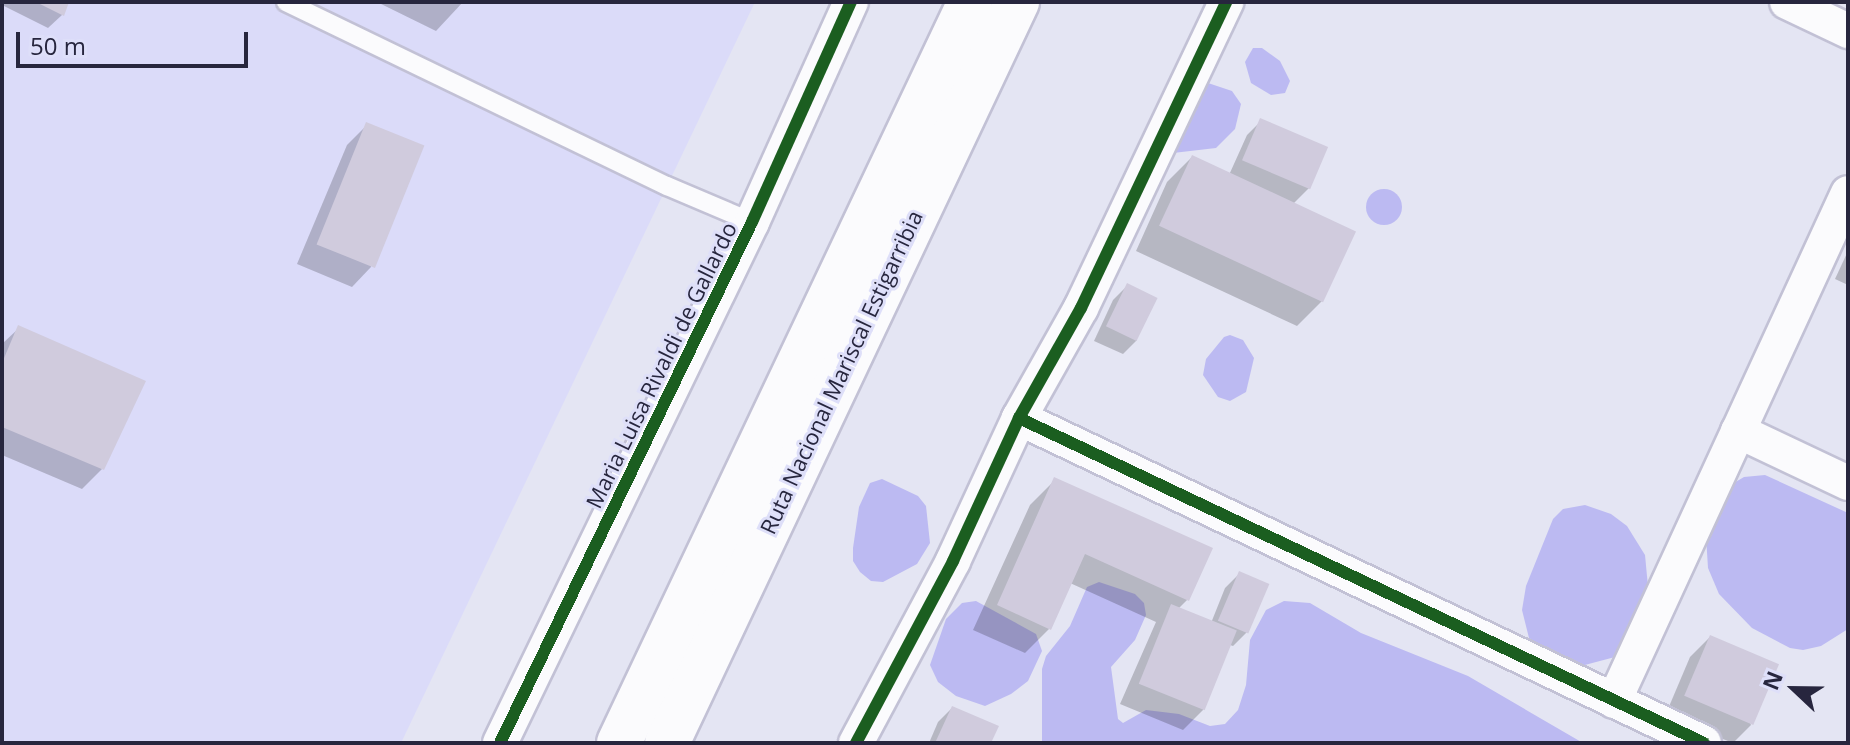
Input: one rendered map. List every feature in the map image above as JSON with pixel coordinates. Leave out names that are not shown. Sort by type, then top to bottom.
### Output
[{"type":"highway","name":"Ruta Nacional Mariscal Estigarribia","points":[[619,743],[970,2]]},
{"type":"highway","name":"Ruta Nacional Mariscal Estigarribia","points":[[667,743],[1017,2]]},
{"type":"street","name":"Maria Luisa Rivaldi de Gallardo","points":[[500,743],[752,222],[851,2]]},
{"type":"street","points":[[856,743],[953,561],[1019,418],[1081,308],[1226,2]]},
{"type":"street","points":[[1787,2],[1848,31]]},
{"type":"street","points":[[1614,701],[1848,193]]},
{"type":"street","points":[[1019,418],[1704,743]]},
{"type":"street","points":[[1738,431],[1848,483]]},
{"type":"lane","points":[[286,2],[667,186],[752,222]]},
{"type":"shaded area","points":[[2,2],[755,2],[401,743],[2,743]]},
{"type":"shaded area","points":[[1253,48],[1262,48],[1280,61],[1290,81],[1285,93],[1271,95],[1251,83],[1245,62]]},
{"type":"shaded area","points":[[1208,83],[1232,91],[1241,104],[1235,129],[1216,148],[1173,153],[1193,86]]},
{"type":"shaded area","points":[[1384,189],[1397,194],[1402,207],[1397,220],[1384,225],[1371,220],[1366,207],[1371,194]]},
{"type":"shaded area","points":[[1230,335],[1243,340],[1254,358],[1246,392],[1230,401],[1218,397],[1203,375],[1206,359],[1224,337]]},
{"type":"shaded area","points":[[1765,475],[1848,513],[1848,629],[1821,646],[1803,650],[1790,648],[1752,628],[1719,594],[1708,568],[1706,536],[1727,487],[1744,477]]},
{"type":"shaded area","points":[[882,479],[918,496],[926,506],[930,543],[917,564],[883,582],[871,581],[853,561],[859,507],[870,483]]},
{"type":"shaded area","points":[[1585,505],[1611,514],[1627,526],[1645,555],[1649,597],[1633,644],[1615,657],[1581,666],[1548,651],[1529,638],[1522,610],[1526,586],[1553,519],[1563,509]]},
{"type":"shaded area","points":[[1099,582],[1135,594],[1144,603],[1146,615],[1135,640],[1111,667],[1118,719],[1123,723],[1146,710],[1179,714],[1210,726],[1225,724],[1238,710],[1246,685],[1250,640],[1266,610],[1284,601],[1310,603],[1361,633],[1468,676],[1583,743],[1042,743],[1042,669],[1046,656],[1070,626],[1087,587]]},
{"type":"shaded area","points":[[976,601],[1036,634],[1042,651],[1028,681],[1011,694],[985,706],[956,696],[938,682],[930,665],[946,619],[962,603]]},
{"type":"building","points":[[36,2],[69,2],[64,16]]},
{"type":"building","points":[[1260,118],[1328,147],[1310,189],[1242,160]]},
{"type":"building","points":[[366,122],[424,146],[375,268],[317,244]]},
{"type":"building","points":[[1192,155],[1356,231],[1323,302],[1159,226]]},
{"type":"building","points":[[1127,283],[1158,298],[1137,341],[1106,326]]},
{"type":"building","points":[[18,325],[146,381],[104,470],[2,427],[2,363]]},
{"type":"building","points":[[1054,477],[1213,548],[1189,601],[1085,554],[1051,630],[997,605]]},
{"type":"building","points":[[1239,571],[1269,584],[1248,634],[1218,621]]},
{"type":"building","points":[[1171,604],[1237,631],[1205,710],[1139,684]]},
{"type":"building","points":[[1710,635],[1779,664],[1753,725],[1684,696]]},
{"type":"building","points":[[952,706],[999,726],[991,743],[935,743]]},
{"type":"cycle path","points":[[500,743],[752,222],[851,2]]},
{"type":"cycle path","points":[[856,743],[953,561],[1019,418],[1081,308],[1226,2]]},
{"type":"cycle path","points":[[1019,418],[1704,743]]}]
